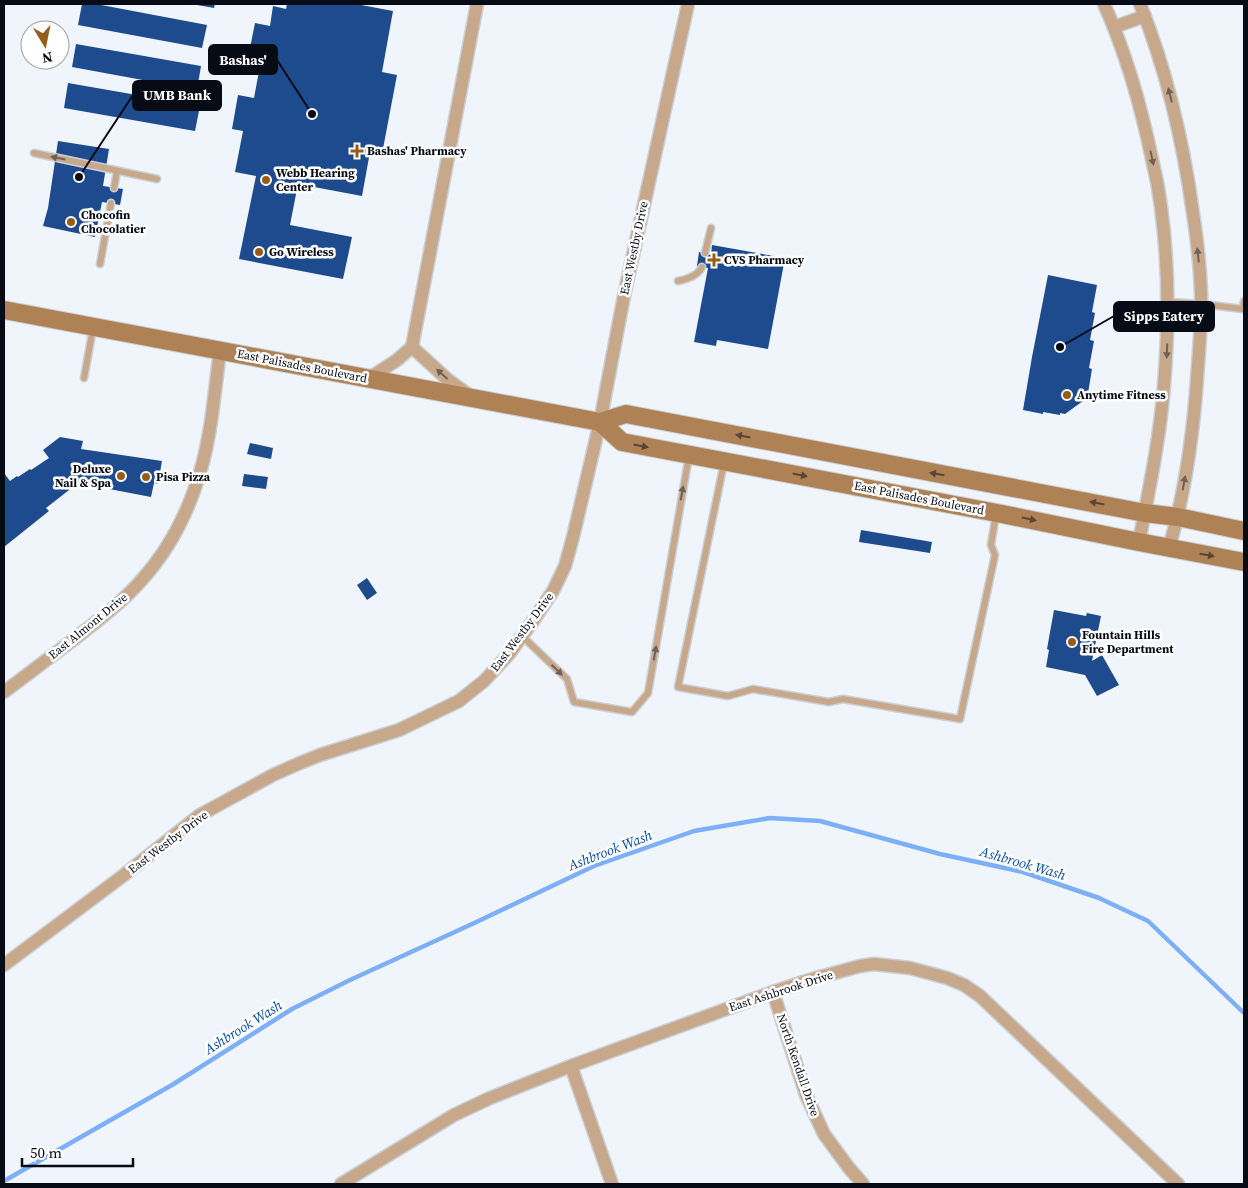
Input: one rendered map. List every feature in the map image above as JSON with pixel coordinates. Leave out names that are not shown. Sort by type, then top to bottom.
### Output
[{"type":"street","points":[[368,379],[397,360],[412,347],[477,4]]},
{"type":"street","name":"East Westby Drive","points":[[4,965],[200,815],[273,775],[300,763],[399,730],[459,701],[484,681],[509,654],[522,636],[553,591],[565,566],[573,537],[600,422],[624,296],[688,4]]},
{"type":"street","points":[[1104,4],[1114,27],[1141,112],[1156,179],[1164,231],[1168,302],[1164,387],[1140,542]]},
{"type":"street","points":[[1140,4],[1165,74],[1184,154],[1199,263],[1201,304],[1194,422],[1178,517],[1169,548]]},
{"type":"street","points":[[1114,27],[1145,16]]},
{"type":"street","name":"East Palisades Boulevard","points":[[4,310],[600,422],[626,414],[1145,513],[1178,517],[1244,530]]},
{"type":"street","points":[[412,347],[447,379],[474,399]]},
{"type":"street","name":"East Almont Drive","points":[[4,692],[102,618],[120,602],[153,567],[174,534],[187,512],[206,451],[220,351]]},
{"type":"street","name":"East Palisades Boulevard","points":[[600,422],[622,442],[1244,562]]},
{"type":"street","name":"East Ashbrook Drive","points":[[342,1184],[454,1116],[490,1098],[570,1066],[773,992],[816,978],[874,964],[910,968],[947,978],[964,985],[980,996],[1178,1184]]},
{"type":"street","name":"North Kendall Drive","points":[[773,992],[806,1095],[824,1134],[863,1184]]},
{"type":"street","points":[[570,1066],[612,1184]]},
{"type":"lane","points":[[34,154],[157,179]]},
{"type":"lane","points":[[114,188],[117,170]]},
{"type":"lane","points":[[100,264],[111,203]]},
{"type":"lane","points":[[705,253],[710,228]]},
{"type":"lane","points":[[678,281],[695,275],[702,267]]},
{"type":"lane","points":[[1168,302],[1201,304],[1243,310],[1244,301]]},
{"type":"lane","points":[[84,378],[94,327]]},
{"type":"lane","points":[[522,636],[567,679],[574,702],[632,712],[648,693],[689,455]]},
{"type":"lane","points":[[725,461],[678,688],[728,696],[753,690],[828,702],[843,700],[960,719],[995,555],[991,545],[997,513]]},
{"type":"building","points":[[82,4],[96,4],[207,25],[202,48],[78,25]]},
{"type":"building","points":[[197,4],[215,4],[214,8]]},
{"type":"building","points":[[287,4],[356,4],[393,11],[382,72],[397,75],[382,154],[370,152],[362,196],[298,184],[290,225],[352,237],[343,279],[239,259],[256,176],[235,172],[243,131],[232,129],[238,95],[254,98],[262,55],[249,53],[255,23],[270,26],[273,6],[286,9]]},
{"type":"building","points":[[76,44],[201,66],[197,90],[72,67]]},
{"type":"building","points":[[68,83],[200,106],[195,131],[64,108]]},
{"type":"building","points":[[58,141],[109,149],[103,186],[123,189],[120,205],[102,202],[95,237],[43,226],[48,208]]},
{"type":"building","name":"CVS Pharmacy","points":[[712,245],[785,258],[768,349],[717,340],[716,346],[694,342],[708,268],[697,266],[699,252],[711,255]]},
{"type":"building","points":[[1048,275],[1097,285],[1092,312],[1095,313],[1090,340],[1094,341],[1089,368],[1092,369],[1087,399],[1084,398],[1083,401],[1065,414],[1060,413],[1060,415],[1023,410]]},
{"type":"building","points":[[60,437],[83,441],[81,449],[162,461],[158,484],[154,483],[151,497],[78,483],[46,508],[49,511],[4,547],[4,473],[10,481],[31,470],[49,458],[43,450]]},
{"type":"building","points":[[250,443],[273,448],[271,459],[247,454]]},
{"type":"building","points":[[244,474],[268,477],[266,489],[242,486]]},
{"type":"building","points":[[861,530],[932,542],[930,553],[859,542]]},
{"type":"building","points":[[367,578],[377,593],[367,600],[357,585]]},
{"type":"building","name":"Fountain Hills Fire Department","points":[[1054,610],[1086,616],[1087,613],[1101,616],[1092,661],[1102,655],[1119,685],[1097,696],[1085,675],[1046,667],[1049,650],[1047,649]]},
{"type":"waterway","name":"Ashbrook Wash","points":[[4,1181],[172,1085],[292,1009],[350,980],[594,866],[694,831],[770,818],[820,821],[940,854],[1023,872],[1099,898],[1148,921],[1244,1013]]},
{"type":"place","name":"Bashas'","points":[[312,114]]},
{"type":"place","name":"Bashas' Pharmacy","points":[[357,151]]},
{"type":"place","name":"UMB Bank","points":[[79,177]]},
{"type":"place","name":"Webb Hearing Center","points":[[266,180]]},
{"type":"place","name":"Chocofin Chocolatier","points":[[71,222]]},
{"type":"place","name":"Go Wireless","points":[[259,252]]},
{"type":"place","name":"CVS Pharmacy","points":[[714,260]]},
{"type":"place","name":"Sipps Eatery","points":[[1060,347]]},
{"type":"place","name":"Anytime Fitness","points":[[1067,395]]},
{"type":"place","name":"Deluxe Nail & Spa","points":[[121,476]]},
{"type":"place","name":"Pisa Pizza","points":[[146,477]]},
{"type":"place","name":"Fountain Hills Fire Department","points":[[1072,642]]}]
